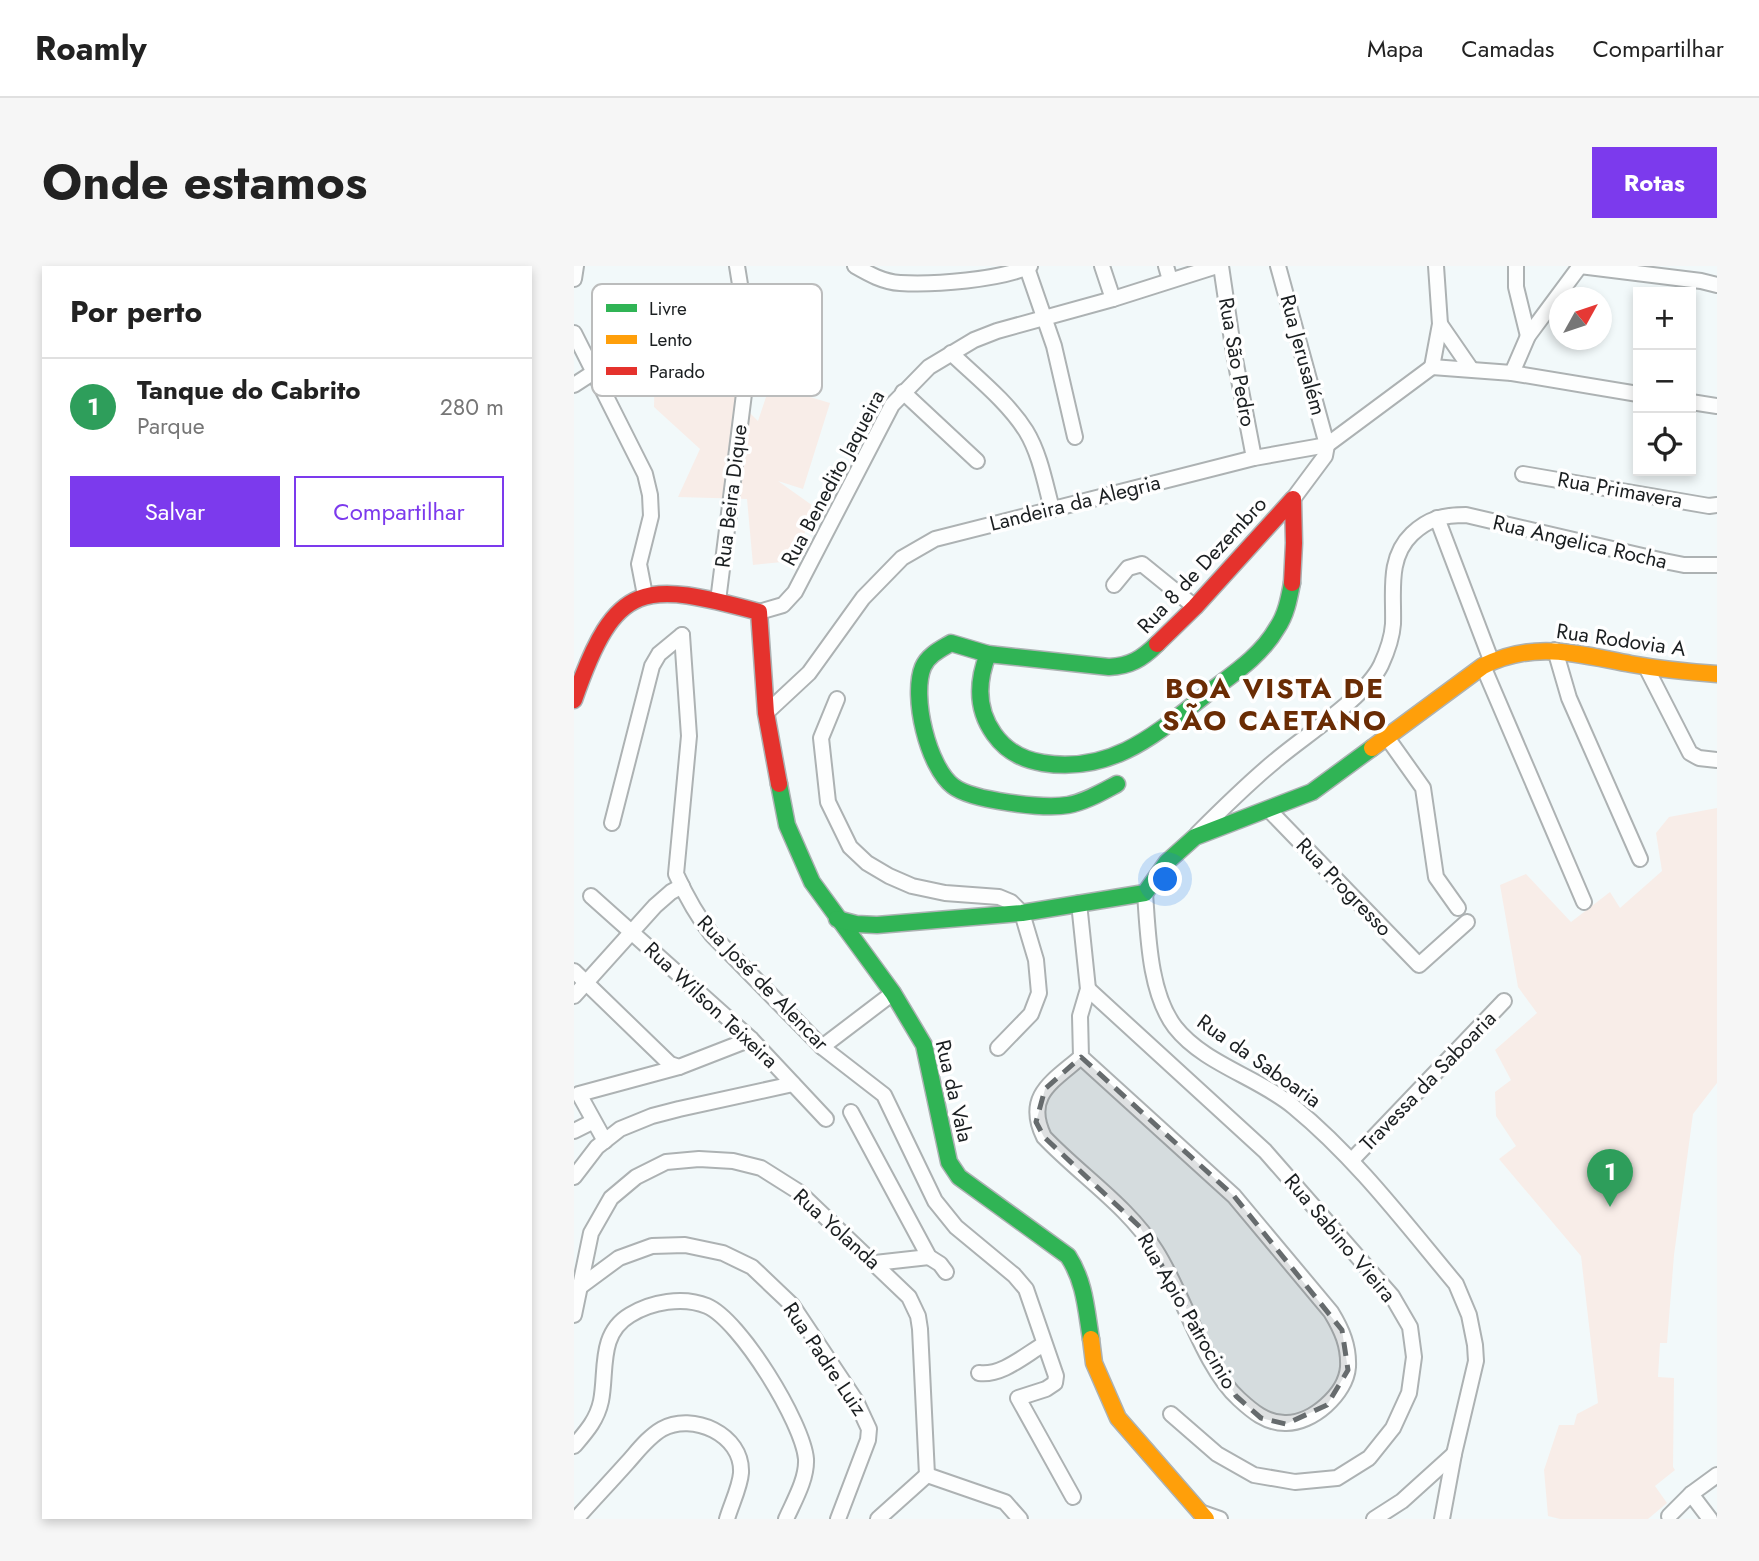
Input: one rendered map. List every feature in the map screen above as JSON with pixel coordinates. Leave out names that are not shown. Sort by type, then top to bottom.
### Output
[{"type":"street","points":[[574,279],[576,266]]},
{"type":"street","name":"Rua Beira Dique","points":[[737,266],[740,284]]},
{"type":"street","points":[[855,266],[899,283],[1029,267],[1055,346],[1075,437]]},
{"type":"street","points":[[1102,266],[1113,299]]},
{"type":"street","name":"Rua Benedito Jaqueira","points":[[759,612],[783,606],[795,593],[892,405],[929,367],[974,340],[1113,299],[1168,273],[1219,266]]},
{"type":"street","name":"Rua São Pedro","points":[[1219,266],[1254,458]]},
{"type":"street","name":"Rua Jerusalém","points":[[1278,266],[1327,445]]},
{"type":"street","points":[[1436,266],[1440,324],[1432,366],[1512,373],[1633,393]]},
{"type":"street","points":[[1516,266],[1516,287],[1528,336]]},
{"type":"street","points":[[1512,373],[1528,336],[1580,266],[1717,285]]},
{"type":"street","points":[[1440,324],[1471,369]]},
{"type":"street","points":[[574,333],[592,368]]},
{"type":"street","points":[[950,353],[1008,408],[1026,431],[1037,452],[1052,509]]},
{"type":"street","name":"Landeira da Alegria","points":[[766,713],[809,673],[863,598],[902,558],[935,539],[1254,458],[1327,445],[1432,366]]},
{"type":"street","points":[[574,385],[592,373]]},
{"type":"street","points":[[903,392],[977,461]]},
{"type":"street","points":[[606,396],[645,474],[650,495],[651,516],[639,564],[645,595]]},
{"type":"street","name":"Rua Beira Dique","points":[[718,601],[744,396]]},
{"type":"street","points":[[1696,403],[1717,406]]},
{"type":"street","name":"Rua 8 de Dezembro","points":[[1293,499],[1291,586],[1284,615],[1274,633],[1232,675],[1170,723],[1108,761],[1080,766],[1050,766],[1017,757],[997,739],[984,717],[977,689],[988,654],[1109,667],[1137,662],[1195,607],[1293,499],[1325,456],[1327,445]]},
{"type":"street","name":"Rua Primavera","points":[[1523,474],[1709,506],[1717,505]]},
{"type":"street","name":"Rua Angelica Rocha","points":[[1440,517],[1465,516],[1684,565],[1717,565]]},
{"type":"street","points":[[837,919],[856,924],[877,925],[1022,913],[1145,893],[1167,862],[1266,769],[1350,700],[1380,668],[1390,646],[1393,626],[1392,580],[1395,560],[1405,541],[1422,525],[1440,517],[1487,663],[1584,902]]},
{"type":"street","points":[[1114,585],[1128,568],[1142,564],[1195,607]]},
{"type":"street","points":[[574,700],[587,660],[599,637],[628,604],[645,595],[660,593],[718,601],[759,612]]},
{"type":"street","name":"Rua da Vala","points":[[759,612],[766,713],[787,825],[793,843],[812,882],[892,993],[924,1045],[947,1154],[953,1170],[1074,1263],[1084,1291],[1094,1363],[1114,1410],[1203,1516]]},
{"type":"street","points":[[574,996],[676,884],[689,736],[682,635],[659,654],[652,666],[612,823]]},
{"type":"street","points":[[988,654],[951,643],[933,653],[923,667],[918,684],[926,737],[942,774],[955,788],[973,795],[1032,804],[1066,805],[1093,797],[1117,784]]},
{"type":"street","points":[[1555,650],[1569,698],[1640,859]]},
{"type":"street","name":"Rua Rodovia A","points":[[1195,837],[1312,792],[1487,663],[1503,656],[1555,650],[1646,667],[1717,674]]},
{"type":"street","points":[[1646,667],[1690,753],[1699,758],[1717,760]]},
{"type":"street","points":[[837,699],[821,738],[828,802],[850,847],[867,863],[912,886],[999,897],[1011,902],[1022,913],[1036,960],[1039,993],[1031,1014],[998,1048]]},
{"type":"street","points":[[1386,736],[1423,788],[1436,877],[1458,908]]},
{"type":"street","name":"Rua Progresso","points":[[1269,810],[1419,965],[1467,922]]},
{"type":"street","name":"Rua José de Alencar","points":[[676,884],[712,935],[822,1047],[884,1095],[935,1201],[956,1227],[1014,1275],[1026,1289],[1056,1376],[1055,1382],[1046,1389],[1018,1398],[1073,1497]]},
{"type":"street","name":"Rua da Saboaria","points":[[1145,893],[1148,944],[1157,990],[1174,1026],[1197,1048],[1260,1083],[1293,1106],[1352,1160],[1456,1284],[1469,1315],[1476,1361],[1442,1519]]},
{"type":"street","name":"Rua Wilson Teixeira","points":[[591,896],[751,1039],[826,1119]]},
{"type":"street","points":[[1079,903],[1088,989],[1080,1016],[1081,1058]]},
{"type":"street","points":[[574,971],[633,1026],[664,1060],[679,1067]]},
{"type":"street","name":"Rua Sabino Vieira","points":[[1088,989],[1265,1151],[1392,1296],[1410,1327],[1414,1357],[1409,1393],[1393,1428],[1369,1458],[1337,1478],[1295,1482],[1254,1475],[1217,1454],[1171,1414]]},
{"type":"street","points":[[822,1047],[892,993]]},
{"type":"street","name":"Travessa da Saboaria","points":[[1352,1160],[1504,1001]]},
{"type":"street","points":[[604,1140],[579,1094],[679,1067],[751,1039]]},
{"type":"street","name":"Rua Apio Patrocinio","points":[[1081,1058],[1234,1196],[1331,1312],[1342,1330],[1347,1348],[1348,1370],[1341,1388],[1327,1405],[1307,1418],[1286,1424],[1261,1418],[1236,1396],[1214,1367],[1178,1290],[1157,1251],[1140,1227],[1044,1137],[1036,1122],[1037,1104],[1045,1089],[1081,1058]]},
{"type":"street","points":[[574,1177],[597,1147],[620,1129],[652,1116],[793,1084]]},
{"type":"street","points":[[851,1112],[929,1257],[946,1272]]},
{"type":"street","points":[[574,1131],[593,1122]]},
{"type":"street","name":"Rua Yolanda","points":[[574,1315],[591,1233],[611,1198],[636,1177],[666,1162],[699,1159],[733,1161],[761,1168],[799,1192],[909,1297],[918,1316],[927,1475]]},
{"type":"street","name":"Rua Padre Luiz","points":[[581,1286],[619,1258],[652,1245],[698,1247],[723,1253],[752,1267],[792,1305],[856,1401],[869,1429],[868,1440],[838,1519]]},
{"type":"street","points":[[875,1263],[929,1257]]},
{"type":"street","points":[[574,1446],[594,1423],[601,1401],[604,1350],[614,1331],[628,1315],[657,1303],[682,1301],[707,1306],[724,1319],[747,1346],[782,1396],[801,1438],[806,1461],[802,1481],[786,1519]]},
{"type":"street","points":[[979,1373],[985,1374],[1006,1367],[1044,1344]]},
{"type":"street","points":[[576,1519],[642,1447],[662,1429],[682,1423],[707,1426],[727,1438],[737,1455],[741,1472],[727,1519]]},
{"type":"street","points":[[1374,1519],[1402,1501],[1454,1454]]},
{"type":"street","points":[[878,1519],[927,1475],[1005,1502],[1020,1519]]},
{"type":"street","points":[[1668,1516],[1691,1494],[1717,1475]]},
{"type":"street","points":[[1691,1494],[1710,1519]]},
{"type":"street","points":[[1203,1516],[1220,1519]]},
{"type":"highlighted area","points":[[1081,1057],[1234,1196],[1342,1330],[1348,1370],[1327,1405],[1286,1424],[1261,1418],[1236,1396],[1140,1227],[1044,1137],[1036,1122],[1045,1089]]},
{"type":"shaded area","points":[[654,396],[746,396],[744,407],[758,421],[766,396],[807,396],[830,403],[803,489],[778,481],[816,508],[792,561],[753,565],[747,499],[678,497],[700,449],[654,407]]},
{"type":"shaded area","points":[[1717,808],[1717,1083],[1693,1114],[1674,1255],[1667,1343],[1660,1343],[1658,1377],[1674,1378],[1675,1470],[1655,1486],[1667,1503],[1648,1519],[1560,1519],[1548,1516],[1544,1470],[1559,1425],[1574,1425],[1577,1414],[1598,1403],[1581,1256],[1499,1159],[1516,1146],[1496,1116],[1495,1092],[1511,1080],[1495,1050],[1537,1013],[1518,987],[1500,885],[1526,874],[1571,922],[1610,892],[1620,908],[1662,871],[1656,833],[1669,817]]},
{"type":"traffic: fast","points":[[988,654],[980,685],[981,705],[988,725],[999,740],[1016,754],[1036,762],[1068,765],[1091,762],[1113,756],[1152,736],[1246,664],[1263,647],[1280,623],[1287,607],[1292,583]]},
{"type":"traffic: fast","points":[[1117,784],[1081,802],[1057,806],[992,800],[953,786],[936,763],[924,730],[919,695],[923,667],[931,656],[951,643],[988,654],[1109,667],[1135,661],[1157,644]]},
{"type":"traffic: fast","points":[[837,919],[856,924],[877,925],[1022,913],[1145,893],[1167,862],[1195,837],[1312,792],[1372,748]]},
{"type":"traffic: fast","points":[[779,784],[787,825],[812,882],[893,993],[924,1045],[949,1162],[959,1177],[1068,1256],[1081,1286],[1091,1339]]},
{"type":"traffic: slow","points":[[1372,748],[1483,666],[1520,653],[1556,651],[1652,667],[1717,674]]},
{"type":"traffic: slow","points":[[1091,1339],[1094,1363],[1118,1418],[1206,1519]]},
{"type":"traffic: jam","points":[[1157,644],[1195,607],[1293,499],[1292,583]]},
{"type":"traffic: jam","points":[[574,700],[604,630],[621,610],[639,599],[661,594],[687,596],[759,612],[766,713],[779,784]]},
{"type":"place","name":"Tanque do Cabrito","points":[[1610,1207]]},
{"type":"district","name":"BOA VISTA DE SÃO CAETANO","points":[[1275,704]]}]
